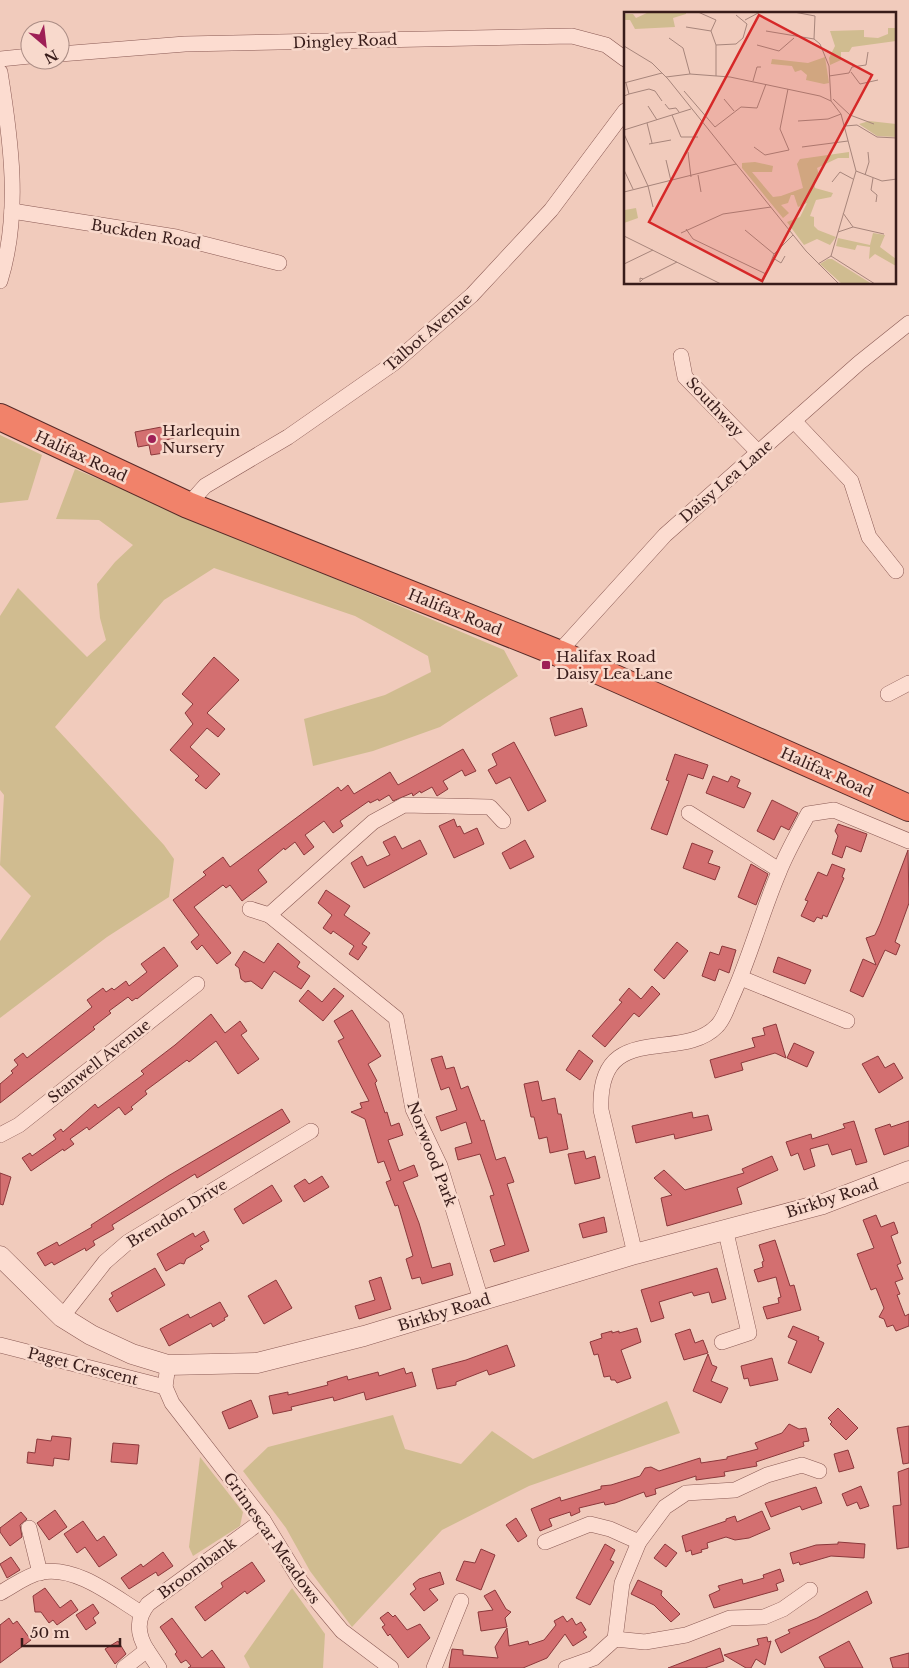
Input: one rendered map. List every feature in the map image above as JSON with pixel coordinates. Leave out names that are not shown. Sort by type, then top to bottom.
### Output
[{"type":"highway","name":"Halifax Road","points":[[0,417],[188,505],[558,653],[909,808]]},
{"type":"street","name":"Dingley Road","points":[[70,53],[185,44],[572,36],[606,46],[624,58]]},
{"type":"street","points":[[0,59],[20,57]]},
{"type":"street","points":[[0,72],[10,134],[6,184],[12,211],[5,265],[0,280]]},
{"type":"street","name":"Talbot Avenue","points":[[188,505],[205,486],[288,437],[394,363],[472,294],[551,210],[624,112]]},
{"type":"street","name":"Buckden Road","points":[[12,211],[176,237],[279,263]]},
{"type":"street","name":"Daisy Lea Lane","points":[[558,653],[665,535],[865,358],[908,325]]},
{"type":"street","name":"Southway","points":[[681,356],[685,377],[758,452]]},
{"type":"street","points":[[794,421],[851,481],[869,537],[896,571]]},
{"type":"street","points":[[888,694],[909,683]]},
{"type":"street","points":[[269,914],[372,822],[404,805],[490,807],[503,821]]},
{"type":"street","points":[[635,1254],[600,1110],[600,1090],[606,1074],[617,1060],[629,1052],[696,1038],[717,1026],[741,978],[779,870],[808,814],[834,810],[909,841]]},
{"type":"street","points":[[689,813],[779,870]]},
{"type":"street","name":"Norwood Park","points":[[250,909],[269,914],[396,1018],[413,1109],[440,1166],[481,1300]]},
{"type":"street","points":[[741,978],[847,1021]]},
{"type":"street","name":"Stanwell Avenue","points":[[0,1135],[19,1125],[196,984]]},
{"type":"street","name":"Brendon Drive","points":[[62,1317],[105,1262],[128,1242],[312,1131]]},
{"type":"street","name":"Birkby Road","points":[[0,1256],[62,1317],[91,1335],[132,1354],[168,1365],[257,1363],[364,1336],[724,1228],[823,1204],[909,1171]]},
{"type":"street","points":[[722,1342],[749,1333],[724,1228]]},
{"type":"street","name":"Paget Crescent","points":[[0,1346],[165,1386]]},
{"type":"street","points":[[165,1386],[168,1365]]},
{"type":"street","name":"Grimescar Meadows","points":[[165,1386],[172,1403],[180,1415],[263,1520],[301,1582],[342,1631],[391,1668]]},
{"type":"street","points":[[566,1668],[594,1658],[615,1639],[622,1583],[639,1542],[665,1506],[686,1494],[735,1490],[767,1475],[802,1465],[819,1471]]},
{"type":"street","name":"Broombank","points":[[141,1613],[148,1604],[263,1520]]},
{"type":"street","points":[[545,1542],[590,1524],[610,1529],[639,1542]]},
{"type":"street","points":[[29,1528],[40,1572]]},
{"type":"street","points":[[0,1593],[40,1572],[55,1571],[88,1581],[141,1613],[138,1626],[141,1641],[159,1668]]},
{"type":"street","points":[[615,1639],[645,1642],[686,1635],[730,1618],[764,1616],[782,1610],[810,1590]]},
{"type":"street","points":[[434,1668],[461,1601]]},
{"type":"street","points":[[124,1668],[147,1650]]},
{"type":"shaded area","points":[[0,435],[42,455],[28,500],[0,503]]},
{"type":"shaded area","points":[[75,469],[504,650],[518,676],[440,727],[373,751],[313,766],[304,719],[385,695],[431,672],[428,656],[355,616],[214,568],[164,600],[55,727],[164,845],[174,859],[169,897],[107,937],[0,1018],[0,941],[31,896],[0,865],[4,795],[0,790],[0,616],[18,588],[87,657],[106,640],[100,618],[97,584],[115,562],[133,545],[99,520],[56,519]]},
{"type":"shaded area","points":[[667,1401],[680,1433],[529,1486],[442,1530],[352,1627],[310,1571],[286,1528],[243,1471],[268,1447],[393,1415],[405,1449],[461,1464],[492,1431],[533,1459]]},
{"type":"shaded area","points":[[200,1457],[243,1512],[240,1526],[193,1556],[189,1547]]},
{"type":"shaded area","points":[[292,1588],[325,1634],[323,1668],[250,1668],[244,1656]]},
{"type":"building","name":"Harlequin Nursery","points":[[172,425],[174,438],[162,441],[164,453],[151,455],[149,445],[138,447],[135,432]]},
{"type":"building","points":[[214,657],[239,680],[207,713],[225,729],[218,737],[207,728],[190,747],[220,774],[206,789],[195,780],[199,776],[170,750],[193,724],[185,713],[193,704],[182,694]]},
{"type":"building","points":[[582,708],[587,726],[555,736],[550,718]]},
{"type":"building","points":[[514,742],[546,801],[528,811],[510,777],[496,784],[488,770],[497,765],[492,754]]},
{"type":"building","points":[[463,749],[476,771],[465,776],[462,770],[443,781],[448,789],[437,796],[432,787],[421,793],[420,791],[413,796],[412,793],[393,801],[389,795],[379,801],[378,799],[370,803],[369,801],[340,821],[343,826],[333,833],[324,821],[305,835],[314,847],[304,855],[295,842],[285,850],[284,848],[258,870],[267,882],[242,901],[230,885],[226,888],[223,885],[194,907],[231,953],[217,964],[202,945],[197,950],[191,942],[199,935],[173,900],[206,875],[203,872],[223,857],[230,867],[338,787],[341,791],[348,785],[354,794],[390,772],[398,785]]},
{"type":"building","points":[[675,754],[708,765],[703,779],[688,774],[667,835],[651,829],[669,781],[666,780]]},
{"type":"building","points":[[713,776],[728,782],[731,776],[740,780],[737,787],[751,793],[744,808],[706,793]]},
{"type":"building","points":[[772,800],[798,813],[789,830],[781,826],[774,840],[757,831]]},
{"type":"building","points":[[454,819],[457,827],[460,826],[464,834],[477,828],[484,844],[454,858],[439,826]]},
{"type":"building","points":[[838,824],[867,834],[861,852],[846,846],[842,858],[832,854],[838,836],[835,831]]},
{"type":"building","points":[[395,836],[402,849],[420,840],[427,854],[364,888],[351,863],[362,856],[367,866],[390,855],[383,842]]},
{"type":"building","points":[[525,840],[534,857],[510,869],[502,853]]},
{"type":"building","points":[[692,843],[713,851],[708,863],[720,867],[715,880],[683,868]]},
{"type":"building","points":[[908,850],[909,903],[895,942],[900,945],[896,955],[885,950],[863,997],[850,991],[863,959],[876,965],[866,938],[875,935]]},
{"type":"building","points":[[751,864],[768,874],[756,905],[738,897]]},
{"type":"building","points":[[832,864],[845,869],[842,877],[844,878],[827,917],[823,915],[822,919],[817,917],[814,922],[801,916],[808,901],[805,900],[818,872],[827,876]]},
{"type":"building","points":[[326,890],[350,906],[344,915],[370,933],[362,944],[367,947],[358,960],[349,954],[354,946],[333,931],[331,934],[323,928],[332,915],[318,903]]},
{"type":"building","points":[[677,942],[688,951],[664,979],[654,970]]},
{"type":"building","points":[[278,943],[300,962],[297,967],[310,976],[301,989],[274,971],[262,989],[251,981],[245,982],[241,979],[239,968],[235,965],[244,951],[264,963]]},
{"type":"building","points":[[722,946],[736,950],[729,973],[719,969],[715,981],[702,976],[710,952],[719,955]]},
{"type":"building","points":[[164,947],[178,966],[137,999],[132,1001],[128,997],[109,1011],[111,1013],[93,1027],[95,1029],[0,1103],[0,1084],[13,1073],[11,1071],[18,1065],[14,1060],[23,1053],[27,1058],[92,1007],[87,1000],[103,988],[106,992],[112,988],[114,990],[126,981],[129,986],[147,972],[141,964]]},
{"type":"building","points":[[778,957],[811,970],[805,984],[773,972]]},
{"type":"building","points":[[652,986],[660,994],[639,1017],[634,1013],[605,1047],[592,1036],[622,1002],[619,1000],[629,988],[641,999]]},
{"type":"building","points":[[334,988],[344,996],[323,1021],[299,1001],[308,990],[322,1002]]},
{"type":"building","points":[[352,1010],[381,1056],[368,1064],[377,1081],[375,1083],[391,1126],[399,1123],[403,1135],[388,1140],[399,1171],[414,1165],[418,1176],[403,1182],[419,1223],[432,1268],[450,1263],[453,1275],[422,1284],[420,1277],[412,1279],[406,1259],[413,1256],[398,1205],[395,1206],[386,1182],[391,1180],[384,1161],[378,1163],[365,1119],[351,1112],[362,1108],[360,1103],[369,1101],[338,1041],[344,1038],[334,1021]]},
{"type":"building","points":[[211,1014],[225,1033],[240,1021],[247,1031],[241,1035],[259,1059],[238,1074],[216,1041],[189,1062],[187,1060],[145,1091],[147,1094],[131,1107],[133,1109],[125,1115],[119,1107],[89,1130],[87,1127],[70,1139],[74,1144],[64,1151],[63,1149],[31,1171],[22,1158],[30,1153],[32,1156],[56,1139],[53,1135],[61,1129],[63,1132],[95,1104],[98,1108],[144,1074],[141,1071]]},
{"type":"building","points":[[776,1024],[786,1058],[775,1053],[741,1063],[743,1070],[715,1078],[710,1060],[755,1047],[752,1038],[765,1035],[763,1028]]},
{"type":"building","points":[[794,1043],[814,1052],[807,1067],[787,1058]]},
{"type":"building","points":[[579,1050],[593,1061],[580,1080],[566,1070]]},
{"type":"building","points":[[442,1056],[446,1069],[454,1067],[461,1089],[468,1086],[481,1121],[484,1120],[496,1160],[505,1157],[514,1182],[507,1184],[529,1251],[494,1262],[490,1250],[505,1245],[490,1196],[494,1195],[480,1154],[458,1160],[455,1148],[472,1143],[466,1122],[441,1131],[436,1117],[457,1110],[449,1087],[441,1090],[431,1059]]},
{"type":"building","points":[[878,1056],[885,1068],[894,1063],[903,1078],[879,1093],[862,1064]]},
{"type":"building","points":[[538,1081],[542,1101],[555,1098],[558,1114],[561,1114],[568,1149],[550,1153],[547,1137],[539,1139],[534,1117],[531,1117],[524,1084]]},
{"type":"building","points":[[282,1109],[290,1122],[197,1178],[195,1174],[112,1225],[114,1229],[93,1241],[95,1245],[86,1251],[85,1248],[54,1265],[52,1262],[45,1266],[37,1253],[57,1242],[59,1246],[92,1227],[91,1225],[168,1176]]},
{"type":"building","points":[[692,1112],[693,1118],[708,1115],[712,1130],[675,1139],[674,1134],[636,1143],[632,1126]]},
{"type":"building","points":[[854,1121],[867,1162],[856,1165],[851,1149],[832,1155],[828,1144],[810,1149],[815,1166],[804,1170],[798,1153],[791,1156],[786,1142],[811,1134],[812,1139],[845,1128],[843,1124]]},
{"type":"building","points":[[909,1121],[909,1146],[884,1155],[875,1129],[890,1124],[891,1127]]},
{"type":"building","points":[[584,1151],[586,1159],[595,1156],[600,1178],[575,1184],[568,1154]]},
{"type":"building","points":[[772,1156],[778,1170],[737,1188],[742,1204],[667,1226],[661,1198],[672,1195],[654,1178],[664,1170],[685,1190],[744,1173],[742,1169]]},
{"type":"building","points":[[0,1173],[11,1177],[3,1205],[0,1204]]},
{"type":"building","points":[[322,1176],[329,1187],[304,1202],[294,1186],[305,1179],[309,1184]]},
{"type":"building","points":[[272,1185],[282,1201],[243,1224],[234,1209]]},
{"type":"building","points":[[876,1215],[881,1227],[894,1222],[898,1233],[891,1236],[901,1263],[897,1265],[903,1279],[895,1282],[900,1294],[897,1295],[905,1316],[909,1314],[909,1326],[896,1331],[893,1325],[887,1327],[884,1319],[879,1317],[884,1308],[876,1288],[871,1290],[857,1254],[874,1248],[863,1220]]},
{"type":"building","points":[[604,1217],[607,1232],[583,1238],[579,1224]]},
{"type":"building","points":[[204,1231],[209,1241],[200,1246],[203,1249],[186,1259],[184,1264],[180,1263],[166,1271],[157,1254],[193,1233],[195,1237]]},
{"type":"building","points":[[775,1240],[790,1286],[794,1285],[801,1310],[767,1319],[763,1307],[779,1303],[778,1298],[781,1297],[776,1277],[758,1282],[754,1270],[763,1267],[762,1262],[764,1261],[759,1245]]},
{"type":"building","points":[[155,1268],[165,1285],[117,1312],[109,1299],[113,1296],[111,1293]]},
{"type":"building","points":[[717,1268],[726,1299],[712,1303],[709,1292],[694,1296],[692,1292],[659,1302],[664,1318],[651,1322],[641,1290]]},
{"type":"building","points":[[381,1277],[391,1309],[359,1319],[355,1306],[375,1300],[369,1281]]},
{"type":"building","points":[[276,1280],[292,1308],[264,1324],[248,1296]]},
{"type":"building","points":[[220,1302],[228,1316],[224,1318],[225,1320],[213,1327],[211,1323],[169,1346],[160,1329],[188,1314],[190,1318]]},
{"type":"building","points":[[793,1326],[819,1337],[818,1340],[824,1343],[811,1373],[788,1363],[797,1341],[788,1337]]},
{"type":"building","points":[[637,1328],[641,1342],[621,1350],[631,1378],[617,1383],[615,1380],[611,1380],[610,1376],[604,1377],[598,1354],[594,1355],[590,1342],[602,1338],[601,1334],[612,1331],[612,1333],[619,1331],[619,1333]]},
{"type":"building","points":[[690,1329],[695,1343],[703,1340],[708,1353],[684,1360],[675,1334]]},
{"type":"building","points":[[507,1345],[515,1366],[489,1375],[487,1370],[456,1382],[456,1385],[437,1389],[432,1369],[466,1360]]},
{"type":"building","points":[[708,1354],[712,1365],[717,1367],[711,1381],[728,1388],[721,1403],[693,1391]]},
{"type":"building","points":[[772,1358],[778,1380],[750,1386],[748,1378],[744,1379],[741,1366]]},
{"type":"building","points":[[404,1368],[406,1374],[412,1372],[416,1386],[366,1400],[364,1392],[334,1401],[333,1397],[291,1407],[292,1410],[273,1414],[269,1396],[288,1392],[288,1395],[328,1385],[327,1382],[347,1376],[348,1380],[378,1372],[379,1376]]},
{"type":"building","points":[[251,1400],[258,1417],[229,1429],[222,1412]]},
{"type":"building","points":[[838,1408],[858,1428],[846,1440],[830,1424],[832,1422],[828,1418]]},
{"type":"building","points":[[789,1424],[799,1429],[806,1428],[809,1441],[803,1442],[804,1446],[756,1462],[757,1466],[724,1472],[725,1476],[696,1480],[696,1476],[655,1489],[656,1494],[646,1497],[644,1492],[615,1503],[605,1505],[604,1502],[579,1508],[580,1512],[571,1516],[570,1512],[549,1519],[552,1526],[540,1531],[531,1509],[560,1497],[561,1501],[601,1489],[601,1486],[611,1485],[640,1476],[645,1468],[651,1467],[659,1471],[700,1458],[701,1463],[727,1459],[727,1457],[758,1449],[755,1443],[782,1433]]},
{"type":"building","points":[[909,1426],[909,1463],[903,1464],[897,1428]]},
{"type":"building","points":[[52,1436],[71,1438],[69,1460],[54,1458],[53,1466],[27,1463],[28,1452],[35,1453],[37,1439],[51,1441]]},
{"type":"building","points":[[113,1443],[139,1445],[137,1464],[111,1462]]},
{"type":"building","points":[[848,1450],[854,1468],[839,1472],[834,1454]]},
{"type":"building","points":[[909,1468],[909,1547],[897,1549],[893,1506],[901,1505],[898,1472]]},
{"type":"building","points":[[861,1486],[869,1506],[860,1509],[857,1502],[847,1506],[842,1494]]},
{"type":"building","points":[[816,1487],[822,1503],[802,1510],[800,1506],[771,1517],[765,1503]]},
{"type":"building","points":[[55,1510],[67,1527],[49,1540],[37,1523]]},
{"type":"building","points":[[762,1511],[770,1529],[749,1538],[735,1540],[726,1537],[707,1543],[708,1548],[692,1555],[691,1550],[686,1552],[682,1536],[726,1521],[726,1519],[735,1516],[737,1522]]},
{"type":"building","points":[[21,1512],[27,1519],[20,1525],[22,1537],[10,1546],[0,1532],[0,1528]]},
{"type":"building","points":[[516,1518],[527,1536],[518,1542],[506,1525]]},
{"type":"building","points":[[83,1521],[97,1541],[104,1536],[117,1555],[99,1567],[85,1547],[77,1553],[64,1534]]},
{"type":"building","points":[[838,1542],[865,1544],[864,1558],[831,1556],[800,1565],[799,1562],[793,1564],[790,1553],[816,1545],[838,1544]]},
{"type":"building","points":[[605,1544],[615,1550],[610,1560],[614,1562],[590,1605],[576,1598]]},
{"type":"building","points":[[665,1544],[677,1553],[666,1567],[654,1558]]},
{"type":"building","points":[[481,1549],[495,1555],[481,1590],[456,1580],[464,1561],[475,1563]]},
{"type":"building","points":[[163,1552],[173,1566],[158,1576],[156,1572],[129,1589],[121,1578],[141,1564],[143,1567]]},
{"type":"building","points":[[11,1557],[20,1570],[7,1578],[0,1564]]},
{"type":"building","points":[[252,1562],[265,1581],[247,1594],[245,1591],[205,1621],[195,1607],[223,1587],[221,1583]]},
{"type":"building","points":[[780,1569],[784,1581],[776,1584],[778,1590],[714,1608],[709,1595],[720,1590],[718,1586],[742,1579],[743,1584],[764,1578],[763,1575]]},
{"type":"building","points":[[440,1572],[444,1584],[429,1589],[438,1600],[424,1611],[410,1594],[416,1589],[413,1584],[419,1579]]},
{"type":"building","points":[[638,1580],[662,1591],[661,1595],[680,1614],[671,1622],[654,1605],[631,1594]]},
{"type":"building","points":[[45,1588],[60,1608],[71,1600],[78,1610],[57,1625],[53,1620],[49,1623],[41,1612],[35,1612],[33,1596]]},
{"type":"building","points":[[495,1590],[506,1609],[511,1612],[505,1618],[507,1627],[481,1631],[478,1612],[493,1610],[484,1596]]},
{"type":"building","points":[[867,1591],[872,1603],[781,1653],[775,1640],[790,1633],[788,1630],[817,1618]]},
{"type":"building","points":[[93,1604],[99,1613],[93,1618],[96,1623],[86,1630],[76,1615]]},
{"type":"building","points":[[388,1612],[393,1617],[395,1615],[407,1630],[420,1624],[430,1638],[408,1658],[390,1634],[388,1636],[382,1627],[385,1625],[380,1618]]},
{"type":"building","points":[[563,1616],[567,1622],[572,1618],[576,1625],[581,1622],[586,1630],[583,1632],[587,1637],[573,1646],[565,1634],[547,1658],[523,1668],[449,1668],[452,1649],[463,1650],[463,1655],[498,1658],[495,1647],[507,1628],[509,1646],[528,1641],[529,1645],[544,1640],[556,1625],[554,1621]]},
{"type":"building","points":[[9,1618],[13,1624],[17,1621],[31,1640],[0,1663],[0,1625]]},
{"type":"building","points":[[172,1618],[202,1658],[212,1650],[225,1668],[188,1668],[191,1666],[186,1660],[181,1663],[175,1654],[177,1652],[160,1627]]},
{"type":"building","points":[[767,1637],[768,1642],[771,1641],[765,1665],[756,1659],[751,1668],[746,1668],[724,1655],[759,1645],[757,1639]]},
{"type":"building","points":[[118,1641],[126,1654],[115,1664],[105,1649]]},
{"type":"building","points":[[849,1641],[863,1668],[825,1668],[819,1657]]},
{"type":"building","points":[[720,1648],[724,1661],[705,1668],[668,1668]]},
{"type":"building","points":[[909,1653],[909,1668],[893,1668],[890,1658]]},
{"type":"place","name":"Harlequin Nursery","points":[[152,439]]},
{"type":"place","name":"Halifax Road Daisy Lea Lane","points":[[546,665]]}]
